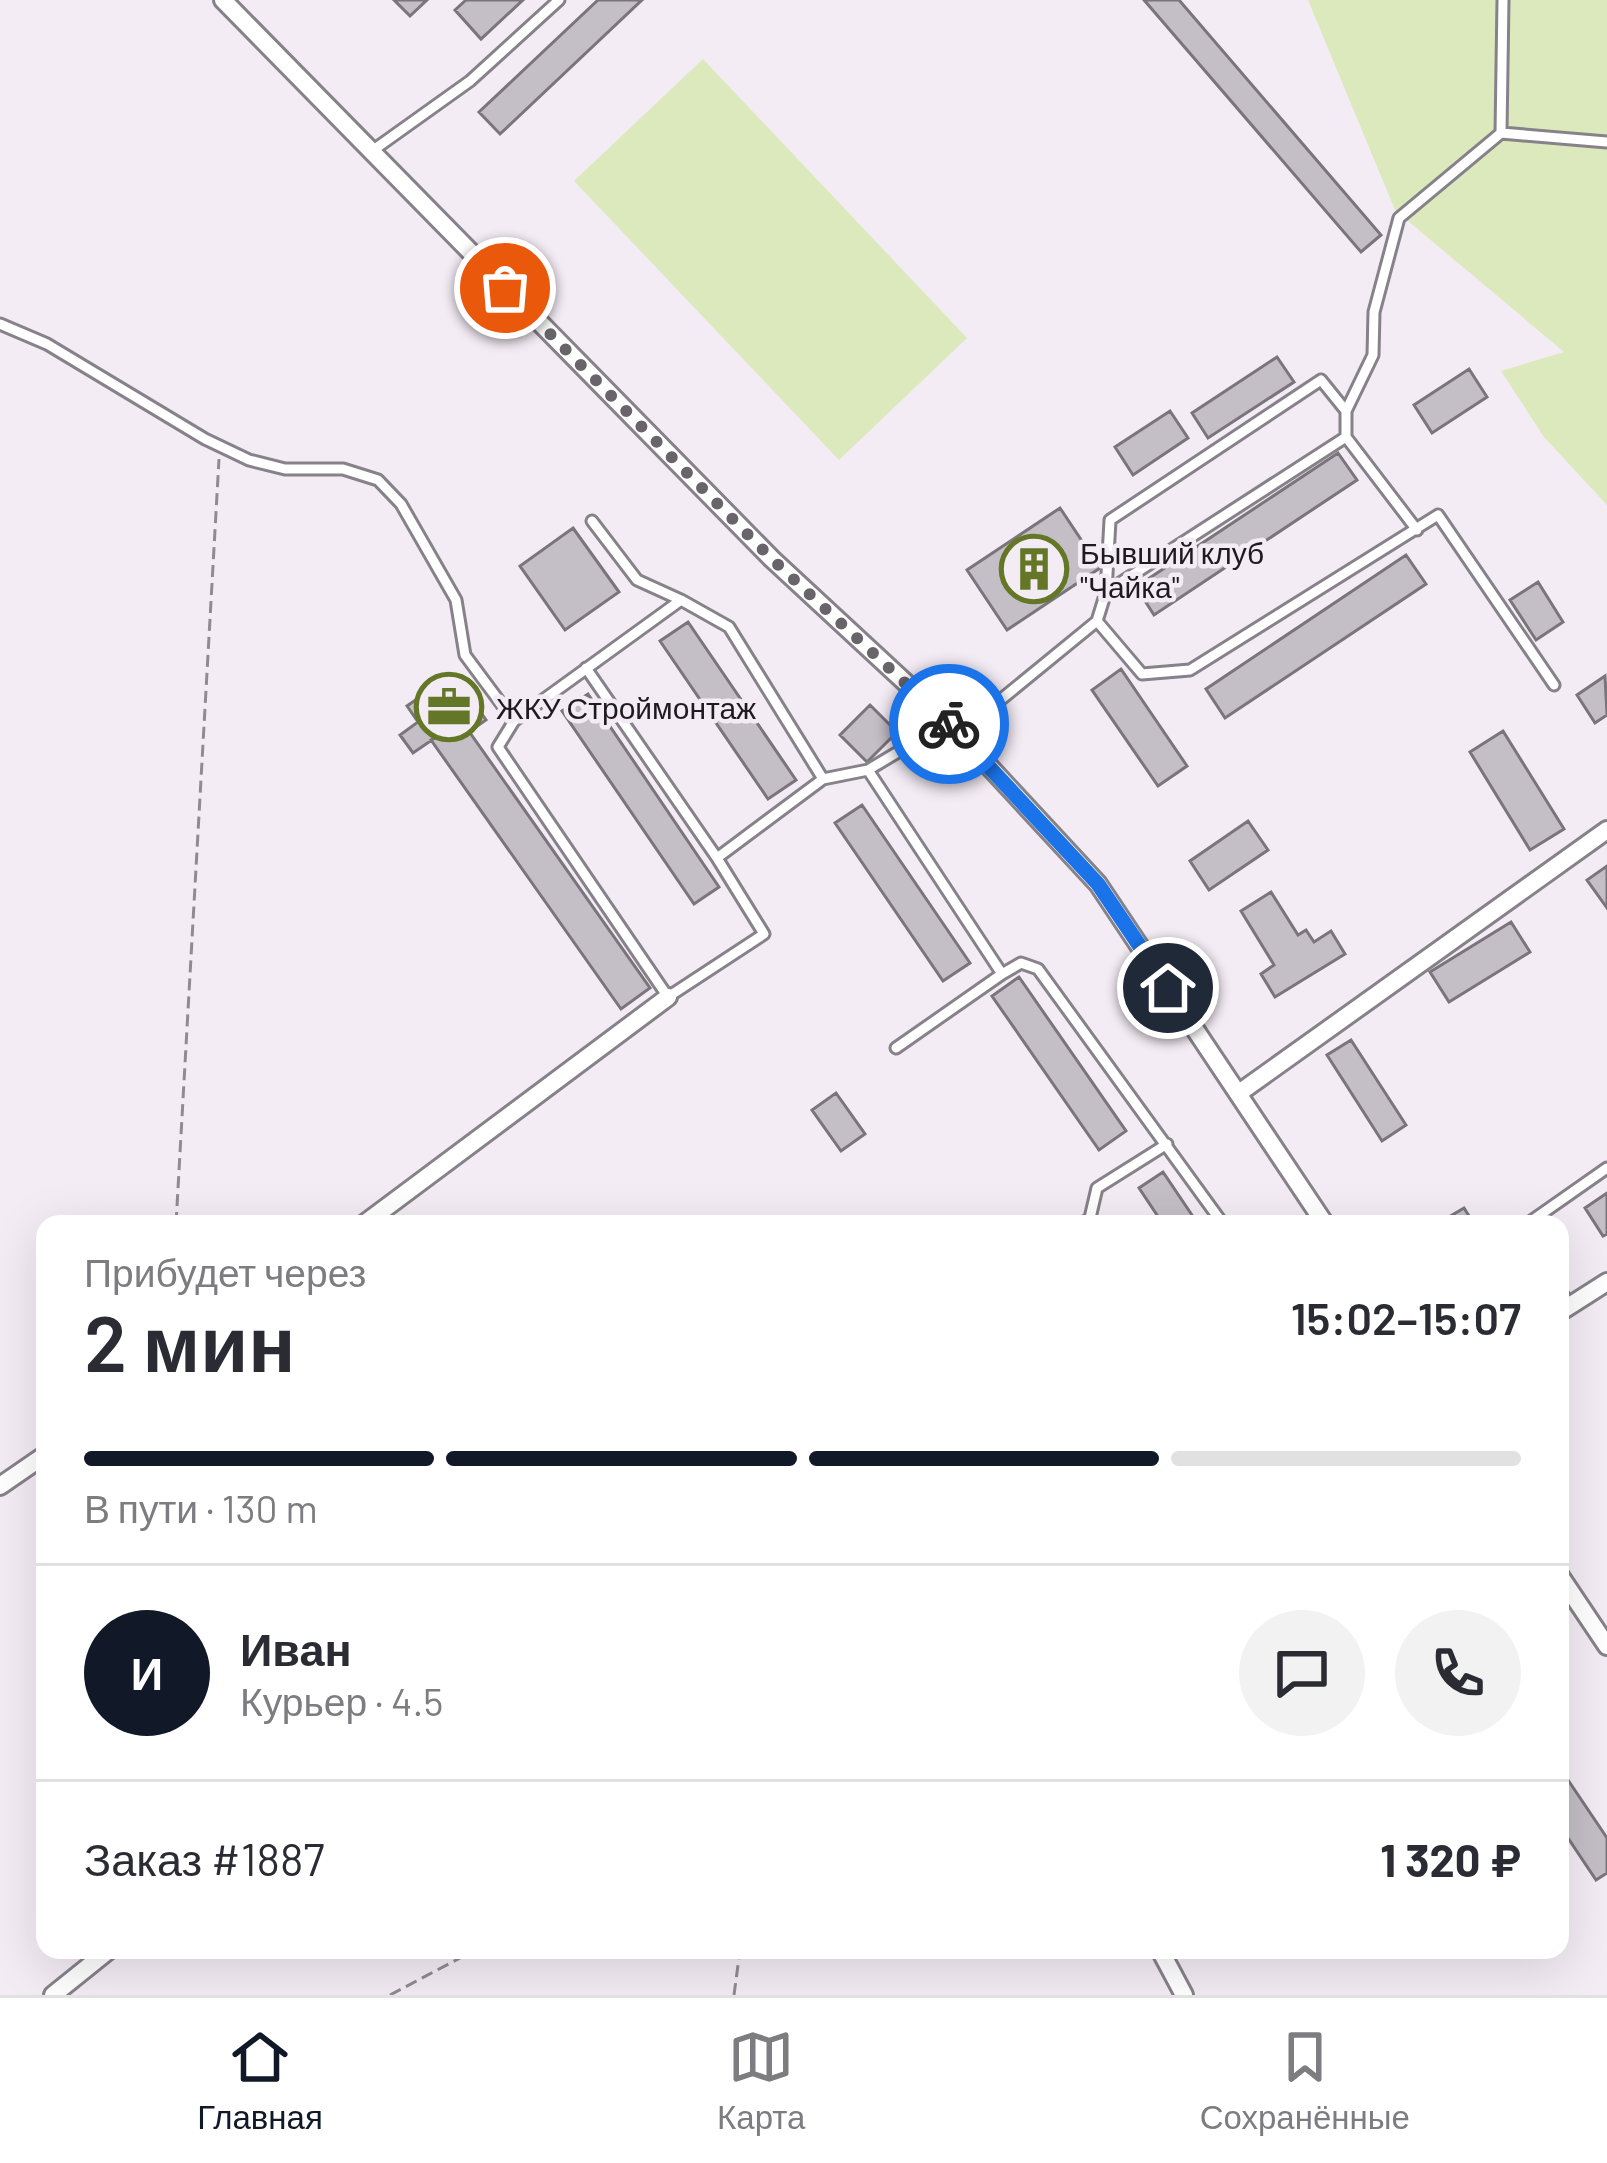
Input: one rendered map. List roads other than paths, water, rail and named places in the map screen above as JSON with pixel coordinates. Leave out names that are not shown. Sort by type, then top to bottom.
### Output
[{"type":"street","points":[[224,0],[772,559],[954,728],[1098,884],[1319,1215]]},
{"type":"street","points":[[1239,1093],[1607,830]]},
{"type":"street","points":[[376,1215],[668,997]]},
{"type":"street","points":[[1569,1300],[1607,1282]]},
{"type":"street","points":[[0,1486],[36,1460]]},
{"type":"street","points":[[1569,1589],[1607,1646]]},
{"type":"street","points":[[53,1995],[98,1959]]},
{"type":"street","points":[[1165,1959],[1184,1995]]},
{"type":"lane","points":[[371,152],[470,81],[559,0]]},
{"type":"lane","points":[[1501,133],[1503,0]]},
{"type":"lane","points":[[1418,530],[1346,437],[1346,411],[1373,355],[1374,312],[1399,218],[1501,133],[1607,142]]},
{"type":"lane","points":[[0,324],[46,344],[249,460],[285,469],[343,469],[377,480],[401,504],[456,600],[466,655],[514,721]]},
{"type":"lane","points":[[717,858],[823,778],[868,770],[954,728],[1097,621],[1106,592],[1110,520],[1322,380],[1346,411]]},
{"type":"lane","points":[[1106,592],[1346,437]]},
{"type":"lane","points":[[1097,621],[1142,674],[1190,670],[1438,515],[1553,685]]},
{"type":"lane","points":[[592,521],[637,580],[729,627],[823,778]]},
{"type":"lane","points":[[586,668],[764,934],[668,997],[498,748],[514,721],[586,668],[680,600]]},
{"type":"lane","points":[[868,770],[1002,974]]},
{"type":"lane","points":[[896,1048],[1002,974],[1022,963],[1038,969],[1217,1215]]},
{"type":"lane","points":[[1091,1215],[1097,1188],[1167,1144]]},
{"type":"lane","points":[[1540,1215],[1607,1168]]},
{"type":"place","name":"Бывший клуб \"Чайка\"","points":[[1034,569]]},
{"type":"place","name":"ЖКУ Строймонтаж","points":[[449,707]]}]
